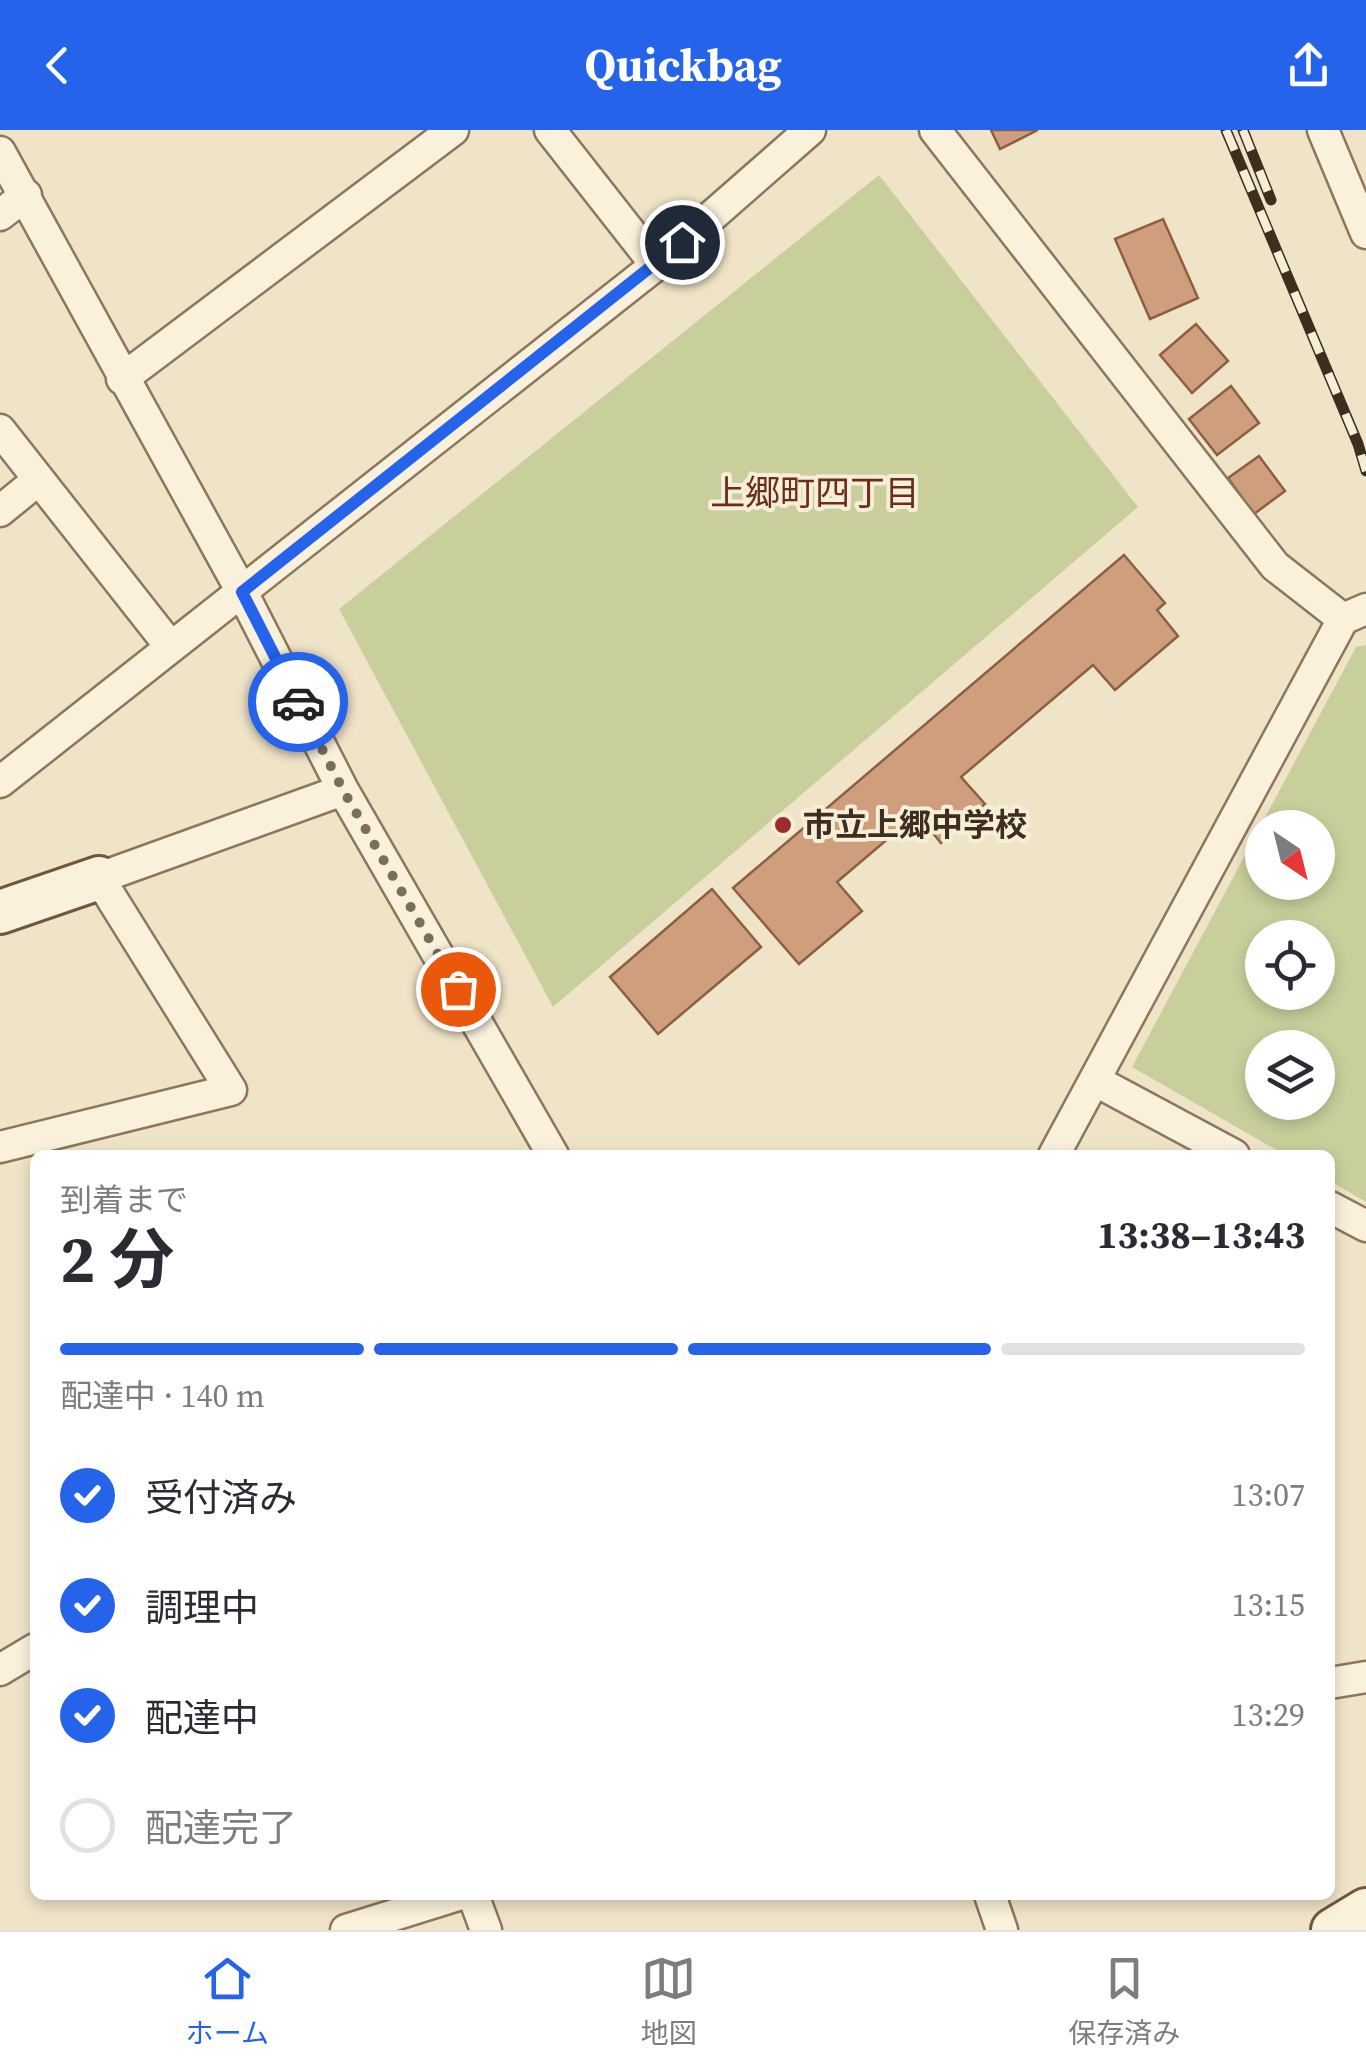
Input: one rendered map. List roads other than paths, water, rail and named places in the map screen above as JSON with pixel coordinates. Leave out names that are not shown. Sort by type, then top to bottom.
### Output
[{"type":"street","points":[[0,137],[8,130]]},
{"type":"street","points":[[122,379],[453,130]]},
{"type":"street","points":[[550,130],[656,264]]},
{"type":"street","points":[[0,782],[656,264],[810,130]]},
{"type":"street","points":[[935,130],[1275,566],[1354,614],[1057,1150]]},
{"type":"street","points":[[1324,130],[1366,232]]},
{"type":"street","points":[[0,152],[242,592],[343,790],[551,1150]]},
{"type":"street","points":[[0,215],[26,195]]},
{"type":"street","points":[[0,430],[170,646]]},
{"type":"street","points":[[0,511],[38,480]]},
{"type":"street","points":[[0,912],[343,790]]},
{"type":"street","points":[[0,1147],[231,1090],[99,878]]},
{"type":"street","points":[[1096,1080],[1225,1150]]},
{"type":"street","points":[[1335,1210],[1366,1226]]},
{"type":"street","points":[[0,1670],[30,1652]]},
{"type":"street","points":[[1335,1682],[1366,1677]]},
{"type":"street","points":[[346,1930],[442,1900]]},
{"type":"street","points":[[459,1900],[486,1930]]},
{"type":"street","points":[[992,1900],[1002,1930]]},
{"type":"street","points":[[1333,1930],[1366,1910]]},
{"type":"railway","points":[[1226,130],[1366,471]]},
{"type":"railway","points":[[1243,130],[1271,200]]},
{"type":"place","name":"市立上郷中学校","points":[[783,825]]},
{"type":"district","name":"上郷町四丁目","points":[[815,493]]}]
